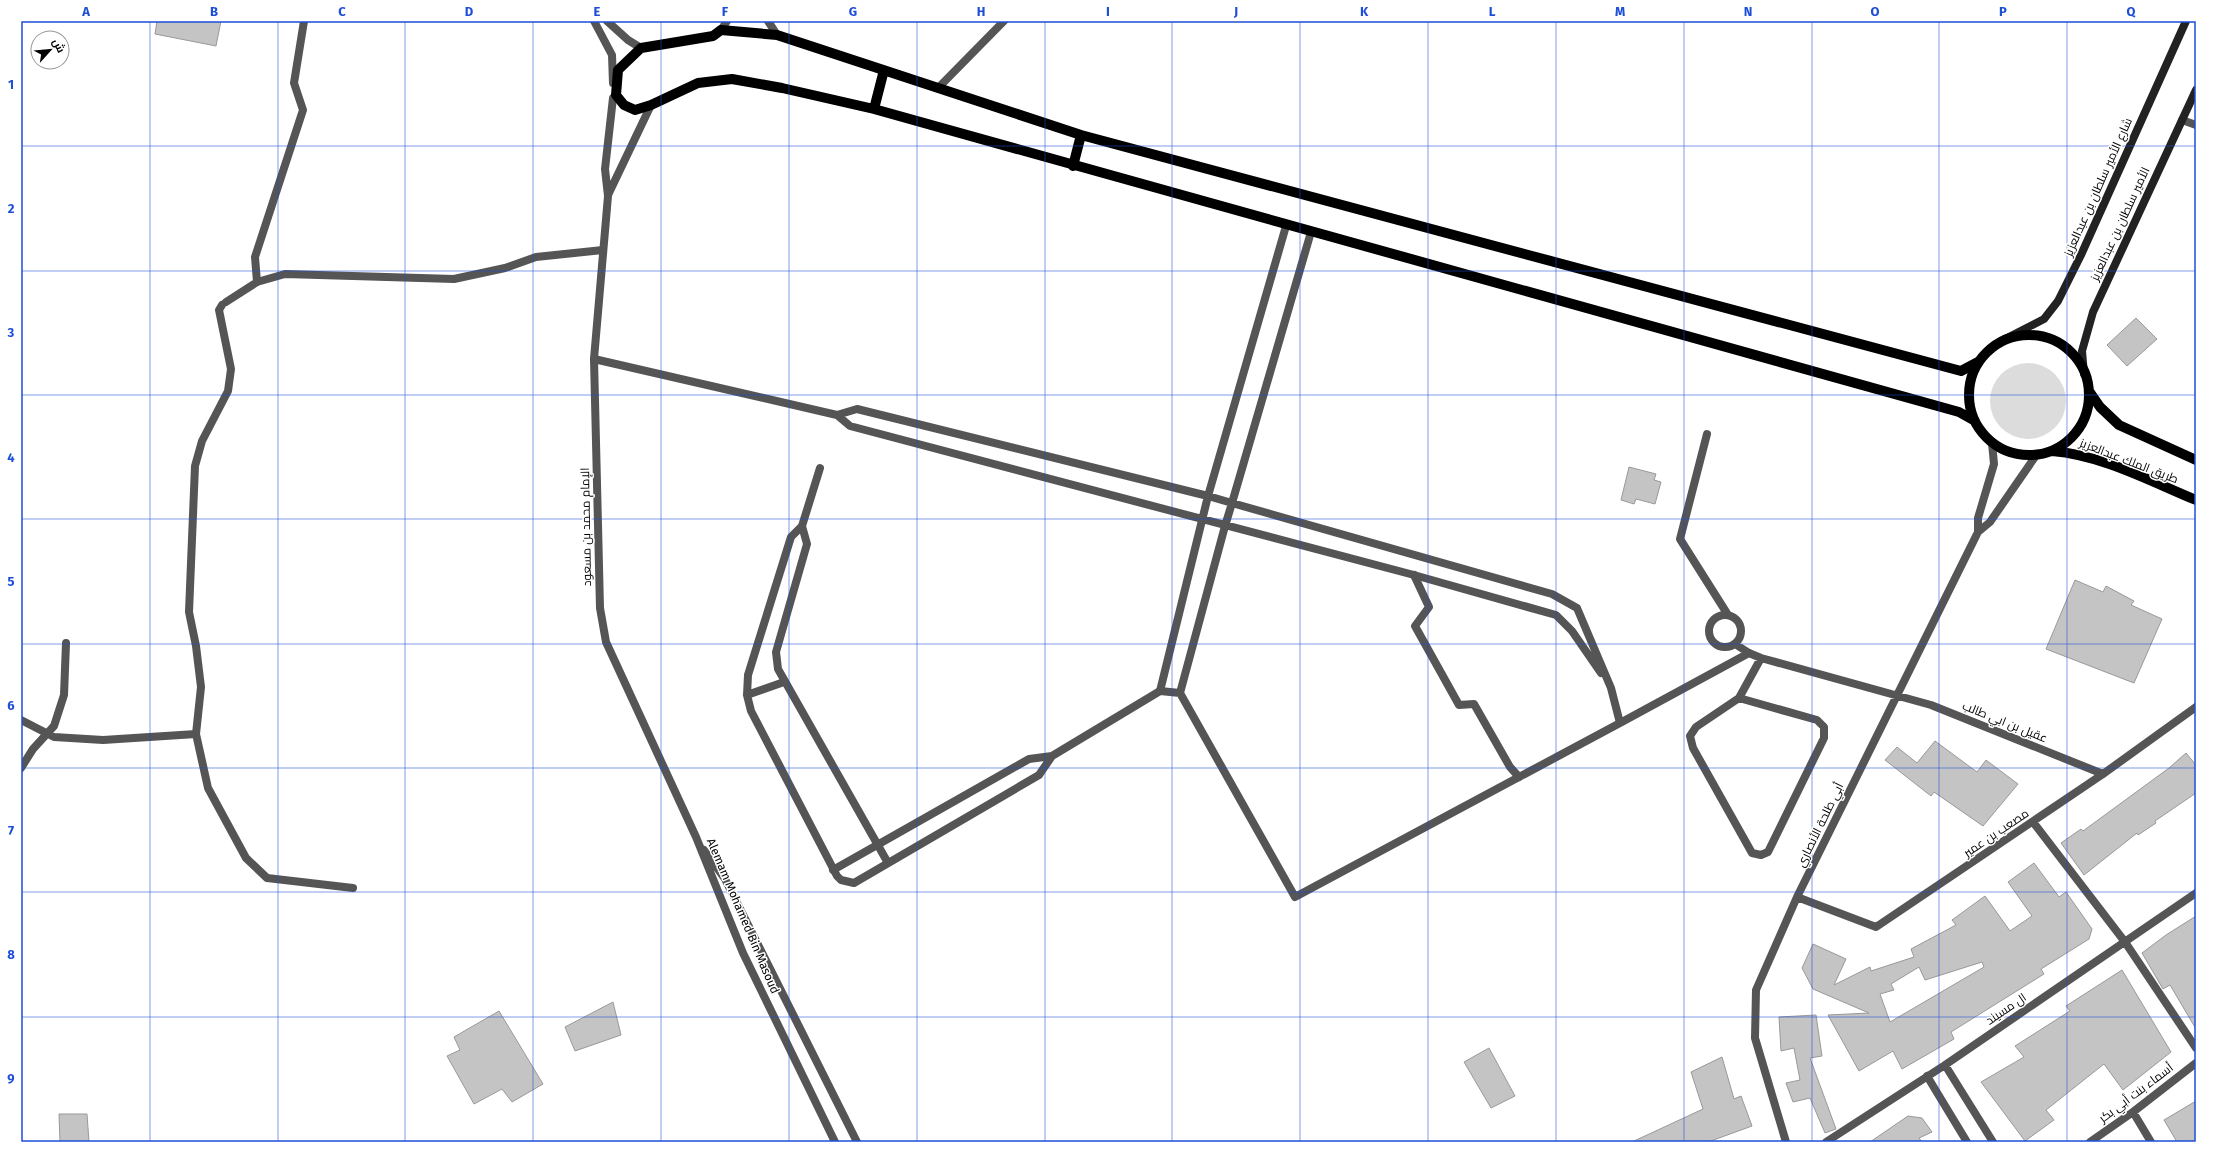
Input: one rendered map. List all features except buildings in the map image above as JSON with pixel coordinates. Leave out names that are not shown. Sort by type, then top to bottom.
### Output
[{"type":"main road","name":"شارع الأمير سلطان بن عبدالعزيز","points":[[2005,339],[2044,319],[2058,301],[2081,255],[2186,21]]},
{"type":"main road","points":[[1975,421],[1952,410],[1286,226],[874,109],[782,88],[732,79],[698,83],[651,105],[635,110],[624,105],[616,95],[618,70],[641,48],[713,36],[721,30],[777,35],[939,87],[1081,135],[1961,371],[1978,362]]},
{"type":"main road","points":[[874,109],[884,70]]},
{"type":"main road","name":"الأمير سلطان بن عبدالعزيز","points":[[2084,374],[2082,351],[2093,312],[2196,90]]},
{"type":"main road","points":[[1073,166],[1081,135]]},
{"type":"main road","points":[[2089,391],[2087,410],[2080,427],[2067,442],[2052,451],[2031,456],[2010,453],[1992,443],[1980,430],[1975,421],[1968,397],[1970,379],[1978,362],[1990,349],[2005,339],[2024,335],[2043,337],[2061,344],[2075,357],[2084,374],[2089,391],[2100,407],[2119,425],[2196,460]]},
{"type":"main road","name":"طريق الملك عبدالعزيز","points":[[2052,451],[2075,453],[2128,472],[2196,500]]},
{"type":"street","points":[[257,282],[255,257],[303,110],[294,83],[304,21]]},
{"type":"street","name":"الإمام محمد بن مسعود","points":[[594,21],[612,55],[614,98],[605,169],[608,196],[594,359],[600,608],[606,642],[696,838]]},
{"type":"street","points":[[607,21],[628,40],[641,48]]},
{"type":"street","points":[[721,30],[727,21]]},
{"type":"street","points":[[768,21],[777,35]]},
{"type":"street","points":[[939,87],[1004,21]]},
{"type":"street","name":"الإمام محمد بن مسعود","points":[[608,196],[651,105]]},
{"type":"street","points":[[2182,120],[2196,125]]},
{"type":"street","points":[[1160,692],[1208,496],[1286,226]]},
{"type":"street","points":[[1311,232],[1225,526],[1180,693],[1295,897],[1748,653]]},
{"type":"street","points":[[352,888],[267,878],[246,858],[208,788],[196,734],[201,687],[196,646],[189,612],[195,466],[202,441],[228,391],[231,369],[218,310],[224,303],[257,282],[285,274],[454,279],[505,268],[536,257],[603,250]]},
{"type":"street","points":[[594,359],[837,416],[850,426],[1414,575],[1556,615],[1572,631],[1611,688]]},
{"type":"street","points":[[837,416],[857,409],[1208,496],[1552,594],[1577,608],[1611,688],[1620,723]]},
{"type":"street","points":[[1707,434],[1680,539],[1728,615],[1737,620],[1742,630],[1739,640],[1730,647],[1715,644],[1709,635],[1709,630],[1713,620],[1717,617],[1728,615]]},
{"type":"street","name":"أبي طلحة الأنصاري","points":[[1978,532],[1978,518],[1994,464],[1992,443]]},
{"type":"street","name":"أبي طلحة الأنصاري","points":[[1786,1142],[1755,1038],[1756,990],[1797,897],[1978,532],[1990,522],[2037,454]]},
{"type":"street","points":[[820,468],[802,526],[790,537],[748,675],[747,695],[751,711],[833,870],[842,880],[854,882],[1039,775],[1052,756]]},
{"type":"street","points":[[802,526],[807,544],[776,652],[778,668],[784,682],[888,863]]},
{"type":"street","points":[[1414,575],[1429,607],[1415,626],[1460,705],[1474,704],[1510,767],[1519,777]]},
{"type":"street","points":[[21,768],[33,749],[54,726],[64,695],[66,643]]},
{"type":"street","name":"عقيل بن ابي طالب","points":[[1735,644],[1748,653],[1761,658],[1931,705],[2103,774]]},
{"type":"street","points":[[1739,698],[1817,720],[1824,727],[1824,738],[1821,746],[1768,852],[1761,855],[1752,853],[1693,748],[1690,736],[1696,727],[1739,698],[1761,658]]},
{"type":"street","points":[[747,695],[784,682]]},
{"type":"street","points":[[833,870],[1029,759],[1052,756],[1160,692],[1180,693]]},
{"type":"street","name":"مصعب بن عمير","points":[[1797,897],[1876,927],[2103,774],[2196,707]]},
{"type":"street","points":[[21,720],[54,737],[102,740],[196,734]]},
{"type":"street","points":[[2033,822],[2125,942],[2196,1048]]},
{"type":"street","name":"Alemam Mohamed Bin Masoud","points":[[696,838],[743,953],[835,1142]]},
{"type":"street","name":"Alemam Mohamed Bin Masoud","points":[[696,838],[725,879],[857,1142]]},
{"type":"street","name":"ال مسيند","points":[[1826,1142],[1945,1065],[2196,893]]},
{"type":"street","name":"أسماء بنت أبي بكر","points":[[2090,1142],[2133,1112],[2196,1064]]},
{"type":"street","points":[[1945,1065],[1993,1142]]},
{"type":"street","points":[[1927,1076],[1967,1142]]},
{"type":"street","points":[[2133,1112],[2151,1142]]},
{"type":"shaded area","points":[[2028,363],[2042,366],[2055,374],[2063,387],[2066,401],[2063,415],[2055,428],[2042,436],[2028,439],[2014,436],[2001,428],[1993,415],[1990,401],[1993,387],[2001,374],[2014,366]]}]
